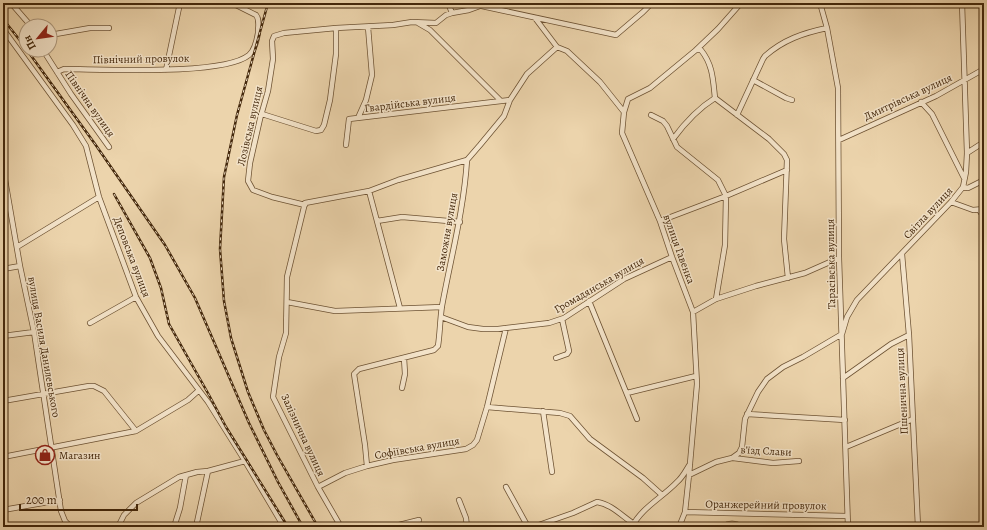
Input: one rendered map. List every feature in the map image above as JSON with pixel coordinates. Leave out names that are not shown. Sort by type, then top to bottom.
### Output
[{"type":"street","points":[[11,3],[24,18]]},
{"type":"street","points":[[166,70],[180,3]]},
{"type":"street","name":"Північний провулок","points":[[56,72],[64,69],[166,70],[212,66],[234,62],[248,56],[252,52],[257,38],[259,23],[256,15],[232,3]]},
{"type":"street","points":[[448,3],[452,13]]},
{"type":"street","points":[[473,3],[480,6],[616,35],[644,12],[652,3]]},
{"type":"street","points":[[624,112],[628,99],[650,88],[696,50],[718,29],[741,3]]},
{"type":"street","name":"Тарасівська вулиця","points":[[820,3],[827,28],[838,88],[839,258],[848,527]]},
{"type":"street","name":"Світла вулиця","points":[[842,334],[847,317],[857,300],[952,202],[963,187],[965,180],[966,153],[962,3]]},
{"type":"street","points":[[262,114],[316,132],[321,130],[324,125],[330,100],[336,54],[336,28],[436,22],[446,15],[480,6]]},
{"type":"street","points":[[536,18],[557,47],[567,51],[600,82],[624,112]]},
{"type":"street","points":[[416,22],[430,30],[501,101]]},
{"type":"street","name":"Гвардійська вулиця","points":[[358,118],[366,100],[372,75],[368,27]]},
{"type":"street","points":[[58,34],[90,28],[109,28]]},
{"type":"street","name":"Лозівська вулиця","points":[[305,205],[252,190],[248,181],[250,163],[268,92],[273,59],[272,41],[274,36],[284,33],[336,28]]},
{"type":"street","points":[[737,115],[762,59],[771,51],[796,36],[827,28]]},
{"type":"street","name":"Деповська вулиця","points":[[3,29],[73,125],[86,146],[99,197],[136,297],[158,336],[198,391],[208,402],[284,527]]},
{"type":"street","points":[[305,205],[305,203],[369,191],[398,180],[467,160],[504,116],[510,100],[527,74],[557,47]]},
{"type":"street","points":[[696,50],[701,50],[708,59],[715,98],[769,139],[779,148],[787,160],[784,239],[788,278]]},
{"type":"street","name":"Північна вулиця","points":[[48,58],[109,147]]},
{"type":"street","name":"Дмитрівська вулиця","points":[[839,140],[921,102],[984,69]]},
{"type":"street","points":[[753,80],[792,100]]},
{"type":"street","points":[[673,139],[681,129],[715,98]]},
{"type":"street","name":"Гвардійська вулиця","points":[[358,118],[510,100]]},
{"type":"street","points":[[921,102],[932,114],[965,180]]},
{"type":"street","name":"вулиця Гавенка","points":[[624,112],[622,133],[660,221],[693,312],[696,376],[691,463],[685,512],[679,527]]},
{"type":"street","points":[[651,115],[663,121],[677,147],[718,180],[726,196],[725,245],[716,300]]},
{"type":"street","points":[[346,145],[349,119],[358,118]]},
{"type":"street","points":[[966,153],[984,142]]},
{"type":"street","name":"Заможня вулиця","points":[[404,358],[437,348],[442,307],[460,222],[466,181],[467,160]]},
{"type":"street","name":"вулиця Василя Данилевського","points":[[3,168],[5,187],[34,332],[62,515],[71,527]]},
{"type":"street","points":[[660,221],[726,196],[787,170]]},
{"type":"street","points":[[963,187],[968,188],[984,180]]},
{"type":"street","points":[[369,191],[400,308]]},
{"type":"street","points":[[17,247],[99,197]]},
{"type":"street","points":[[952,202],[973,210],[981,210],[984,217]]},
{"type":"street","name":"Залізнична вулиця","points":[[305,205],[287,276],[286,333],[278,357],[273,397],[318,488],[341,527]]},
{"type":"street","points":[[377,221],[402,217],[460,222]]},
{"type":"street","name":"Пшенична вулиця","points":[[902,254],[909,335],[918,527]]},
{"type":"street","name":"Громадянська вулиця","points":[[441,317],[468,327],[490,330],[549,323],[562,319],[624,279],[672,257]]},
{"type":"street","points":[[693,312],[716,300],[756,286],[805,273],[839,258]]},
{"type":"street","points":[[3,268],[20,266]]},
{"type":"street","points":[[90,323],[136,297]]},
{"type":"street","points":[[287,302],[335,311],[442,307]]},
{"type":"street","points":[[589,302],[637,419]]},
{"type":"street","points":[[556,358],[567,354],[569,351],[562,319]]},
{"type":"street","name":"Софіївська вулиця","points":[[318,488],[345,473],[367,466],[471,447],[477,440],[487,407],[506,328]]},
{"type":"street","points":[[3,336],[34,332]]},
{"type":"street","points":[[690,475],[716,462],[732,458],[737,455],[742,447],[743,426],[747,414],[764,383],[771,375],[842,334]]},
{"type":"street","points":[[843,378],[891,344],[909,335]]},
{"type":"street","points":[[367,466],[354,374],[359,369],[404,358],[405,374],[402,388]]},
{"type":"street","points":[[627,393],[696,376]]},
{"type":"street","points":[[3,401],[44,393],[94,386],[104,391],[136,431]]},
{"type":"street","points":[[3,457],[136,431],[188,400],[198,391]]},
{"type":"street","points":[[487,407],[564,413],[570,416],[590,439],[643,478],[662,495]]},
{"type":"street","points":[[543,411],[552,472]]},
{"type":"street","points":[[747,414],[845,420]]},
{"type":"street","points":[[846,447],[913,419]]},
{"type":"street","name":"в'їзд Слави","points":[[732,458],[772,463],[800,461]]},
{"type":"street","points":[[118,527],[124,515],[136,503],[186,475],[245,461]]},
{"type":"street","points":[[533,527],[573,513],[597,502],[611,507],[633,525],[662,495],[678,482],[691,463]]},
{"type":"street","points":[[196,527],[208,471]]},
{"type":"street","points":[[174,527],[180,508],[186,475]]},
{"type":"street","points":[[678,482],[685,484],[688,489]]},
{"type":"street","points":[[506,487],[528,527]]},
{"type":"street","points":[[3,510],[60,500]]},
{"type":"street","points":[[459,500],[466,518],[467,527]]},
{"type":"street","name":"Оранжерейний провулок","points":[[685,512],[848,516]]},
{"type":"street","points":[[399,527],[398,525],[419,520]]},
{"type":"shaded area","points":[[726,522],[738,522],[745,527],[720,527]]},
{"type":"railway","points":[[268,3],[237,115],[224,177],[220,249],[224,301],[231,338],[248,392],[264,430],[318,527]]},
{"type":"railway","points":[[3,19],[18,38]]},
{"type":"railway","points":[[33,58],[165,245],[195,298],[249,423],[278,482],[303,527]]},
{"type":"railway","points":[[114,194],[150,258],[161,288],[169,324],[226,427],[288,527]]},
{"type":"place","name":"Магазин","points":[[45,455]]}]
